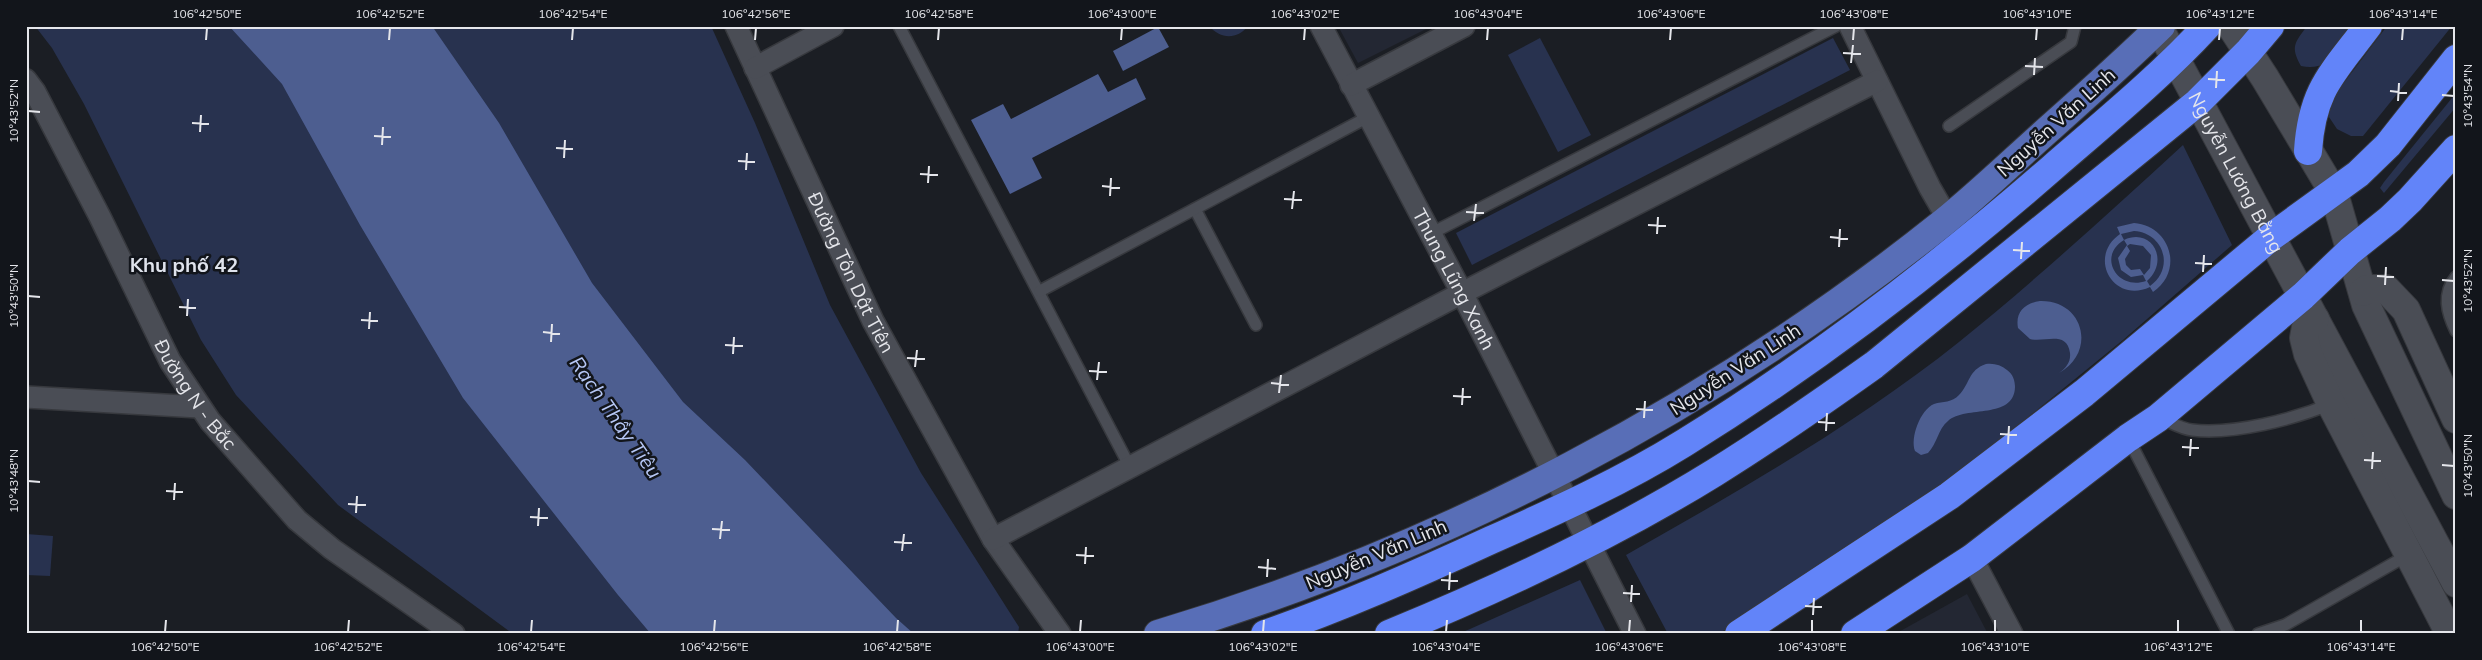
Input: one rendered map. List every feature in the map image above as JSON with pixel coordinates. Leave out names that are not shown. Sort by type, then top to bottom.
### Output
[{"type":"highway","name":"Nguyễn Văn Linh","points":[[1265,634],[1388,587],[1570,505],[1682,444],[1848,334],[1964,243],[2176,60],[2207,26]]},
{"type":"highway","points":[[1390,634],[1589,543],[1713,473],[1874,365],[2198,102],[2248,52],[2270,26]]},
{"type":"highway","points":[[2308,151],[2310,125],[2317,98],[2330,76],[2368,26]]},
{"type":"highway","points":[[1740,634],[1949,496],[2084,393],[2271,237],[2358,174],[2388,145],[2456,59]]},
{"type":"highway","points":[[1855,634],[1972,558],[2128,438],[2309,308],[2350,251],[2452,161]]},
{"type":"main road","points":[[2231,26],[2334,193],[2350,251],[2374,321],[2456,495]]},
{"type":"main road","name":"Nguyễn Lương Bằng","points":[[2159,27],[2309,308]]},
{"type":"main road","name":"Nguyễn Văn Linh","points":[[1158,634],[1239,608],[1411,542],[1554,474],[1656,419],[1738,369],[1814,318],[1948,219],[2159,27]]},
{"type":"main road","points":[[1948,219],[1964,243]]},
{"type":"main road","points":[[2363,292],[2367,289],[2386,289],[2406,310],[2456,419]]},
{"type":"main road","points":[[2309,308],[2304,338],[2306,348],[2342,398],[2456,583]]},
{"type":"main road","points":[[2342,398],[2408,555],[2450,634]]},
{"type":"street","name":"Đường Tôn Dật Tiên","points":[[736,26],[873,321],[994,539],[1060,634]]},
{"type":"street","points":[[755,68],[833,26]]},
{"type":"street","name":"Thung Lũng Xanh","points":[[1321,26],[1462,293],[1635,634]]},
{"type":"street","points":[[1351,85],[1464,26]]},
{"type":"street","points":[[1850,26],[1930,188],[1948,219]]},
{"type":"street","points":[[994,539],[1462,293],[1877,81]]},
{"type":"street","name":"Đường N - Bắc","points":[[29,88],[100,217],[170,361],[200,407],[297,520],[332,549],[454,634]]},
{"type":"street","points":[[26,397],[200,407]]},
{"type":"street","points":[[1972,558],[2012,634]]},
{"type":"lane","points":[[899,26],[1040,291],[1130,467]]},
{"type":"lane","points":[[1430,234],[1836,26]]},
{"type":"lane","points":[[1949,126],[2071,42],[2076,26]]},
{"type":"lane","points":[[1040,291],[1368,117]]},
{"type":"lane","points":[[1195,209],[1256,326]]},
{"type":"lane","points":[[2456,277],[2450,284],[2447,301],[2448,315],[2456,331]]},
{"type":"lane","points":[[2158,418],[2191,430],[2226,431],[2294,416],[2342,398]]},
{"type":"lane","points":[[2128,438],[2228,634]]},
{"type":"lane","points":[[2258,634],[2288,629],[2408,555]]},
{"type":"shaded area","points":[[35,26],[285,26],[737,634],[513,634],[338,505],[236,395],[201,340],[84,104],[52,48]]},
{"type":"shaded area","points":[[392,26],[711,26],[755,123],[830,305],[921,473],[1019,627],[1018,634],[864,634],[787,538]]},
{"type":"shaded area","points":[[1209,26],[1248,26],[1239,34],[1228,36],[1218,33]]},
{"type":"shaded area","points":[[1338,26],[1432,26],[1358,63]]},
{"type":"shaded area","points":[[2307,26],[2356,26],[2328,62],[2312,67],[2301,66],[2295,49],[2297,41]]},
{"type":"shaded area","points":[[2387,26],[2452,26],[2363,136],[2351,136],[2337,129],[2329,117],[2330,101]]},
{"type":"shaded area","points":[[1540,38],[1591,135],[1558,152],[1508,55]]},
{"type":"shaded area","points":[[1833,38],[1850,70],[1472,265],[1456,233]]},
{"type":"shaded area","points":[[2456,93],[2456,107],[2384,193],[2380,188],[2384,182]]},
{"type":"shaded area","points":[[2183,145],[2232,245],[2123,340],[2027,418],[1847,557],[1770,605],[1718,634],[1668,634],[1626,555],[1797,455],[1880,401],[1920,372],[2017,294]]},
{"type":"shaded area","points":[[26,534],[53,536],[50,576],[26,575]]},
{"type":"shaded area","points":[[1580,580],[1607,634],[1458,634],[1470,629]]},
{"type":"shaded area","points":[[1967,594],[1988,634],[1895,634]]},
{"type":"water","name":"Rạch Thầy Tiêu","points":[[229,26],[432,26],[499,123],[592,283],[683,402],[745,460],[896,618],[914,634],[651,634],[618,595],[463,398],[360,225],[282,84]]},
{"type":"water","points":[[1158,27],[1169,47],[1123,71],[1113,51]]},
{"type":"water","points":[[1098,74],[1108,92],[1136,78],[1146,99],[1032,158],[1042,178],[1010,194],[971,120],[1003,104],[1011,119]]},
{"type":"water","points":[[2134,223],[2147,226],[2157,232],[2164,241],[2169,251],[2168,273],[2163,283],[2153,292],[2150,287],[2137,291],[2125,289],[2116,284],[2109,276],[2105,265],[2106,254],[2110,244],[2120,234],[2117,227]],"holes":[[[2134,231],[2144,233],[2153,238],[2163,252],[2162,270],[2158,279],[2150,286],[2147,281],[2154,273],[2157,264],[2155,248],[2143,238],[2134,237],[2124,240],[2121,234]],[[2124,240],[2127,245],[2118,258],[2121,270],[2131,277],[2143,275],[2146,281],[2136,283],[2127,281],[2119,277],[2114,270],[2111,263],[2116,247]],[[2130,244],[2143,246],[2151,255],[2150,268],[2144,275],[2140,269],[2131,270],[2126,265],[2125,259],[2130,251],[2127,246]]]},
{"type":"water","points":[[2040,301],[2055,303],[2067,309],[2075,318],[2080,329],[2081,341],[2078,353],[2071,364],[2062,371],[2070,359],[2068,346],[2064,342],[2054,339],[2030,339],[2018,328],[2018,317],[2022,309]]},
{"type":"water","points":[[1986,364],[2000,366],[2011,373],[2015,385],[2013,397],[2007,404],[1998,408],[1956,416],[1945,424],[1928,453],[1921,455],[1915,451],[1915,432],[1924,412],[1934,404],[1956,398],[1963,391],[1972,374]]},
{"type":"district","name":"Khu phố 42","points":[[184,264]]}]
